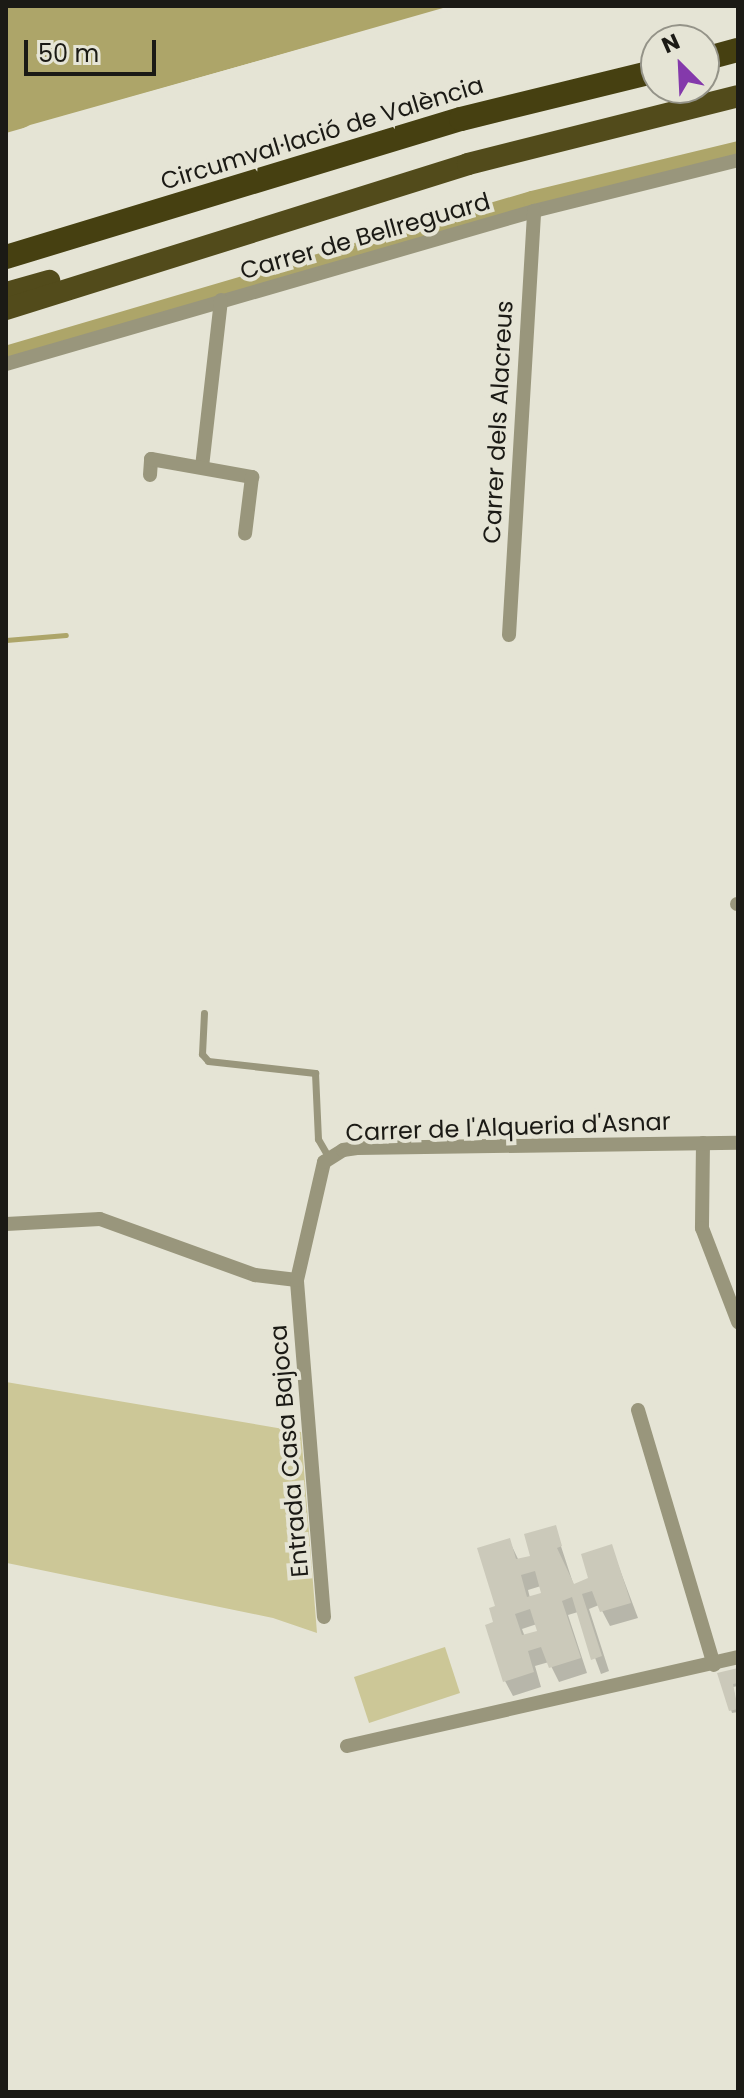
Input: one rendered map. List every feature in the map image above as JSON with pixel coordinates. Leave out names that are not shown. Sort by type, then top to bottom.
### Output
[{"type":"highway","name":"Circumval·lació de València","points":[[6,257],[461,119],[640,75]]},
{"type":"highway","points":[[6,309],[468,164],[738,96]]},
{"type":"highway","points":[[6,293],[316,210]]},
{"type":"street","name":"Carrer de Bellreguard","points":[[6,364],[534,211],[738,160]]},
{"type":"street","name":"Carrer dels Alacreus","points":[[509,635],[534,211]]},
{"type":"street","points":[[202,467],[221,300]]},
{"type":"street","points":[[150,475],[151,459],[252,477],[245,534]]},
{"type":"street","points":[[703,1143],[702,1228],[738,1322]]},
{"type":"street","name":"Carrer de l'Alqueria d'Asnar","points":[[297,1280],[317,1180],[329,1158],[357,1148],[738,1143]]},
{"type":"street","points":[[6,1224],[100,1219],[255,1275],[297,1280]]},
{"type":"street","name":"Entrada Casa Bajoca","points":[[297,1280],[324,1617]]},
{"type":"street","points":[[638,1410],[714,1665]]},
{"type":"street","points":[[347,1746],[714,1665],[738,1657]]},
{"type":"lane","points":[[204,1013],[202,1054],[208,1061],[315,1073],[318,1139],[329,1158]]},
{"type":"shaded area","points":[[6,6],[450,6],[6,133]]},
{"type":"shaded area","points":[[6,1382],[301,1432],[317,1633],[273,1618],[7,1563]]},
{"type":"shaded area","points":[[445,1647],[460,1693],[369,1723],[354,1677]]},
{"type":"pier","points":[[454,6],[451,10],[6,137],[30,125]]},
{"type":"building","points":[[556,1525],[562,1546],[557,1548],[574,1584],[588,1578],[581,1554],[612,1544],[631,1603],[600,1612],[592,1591],[582,1594],[602,1656],[591,1660],[572,1597],[562,1601],[581,1658],[549,1668],[541,1647],[528,1651],[534,1672],[503,1682],[485,1625],[493,1622],[489,1608],[495,1606],[477,1548],[510,1538],[516,1559],[530,1556],[524,1534]],"holes":[[[535,1571],[541,1593],[527,1597],[521,1575]],[[530,1609],[537,1631],[522,1635],[515,1614]]]},
{"type":"building","points":[[738,1668],[738,1683],[733,1684],[738,1709],[729,1711],[717,1673]]},
{"type":"waterway","points":[[6,350],[530,194],[738,145]]},
{"type":"waterway","points":[[6,355],[532,200],[738,150]]},
{"type":"waterway","points":[[6,640],[66,635]]}]
